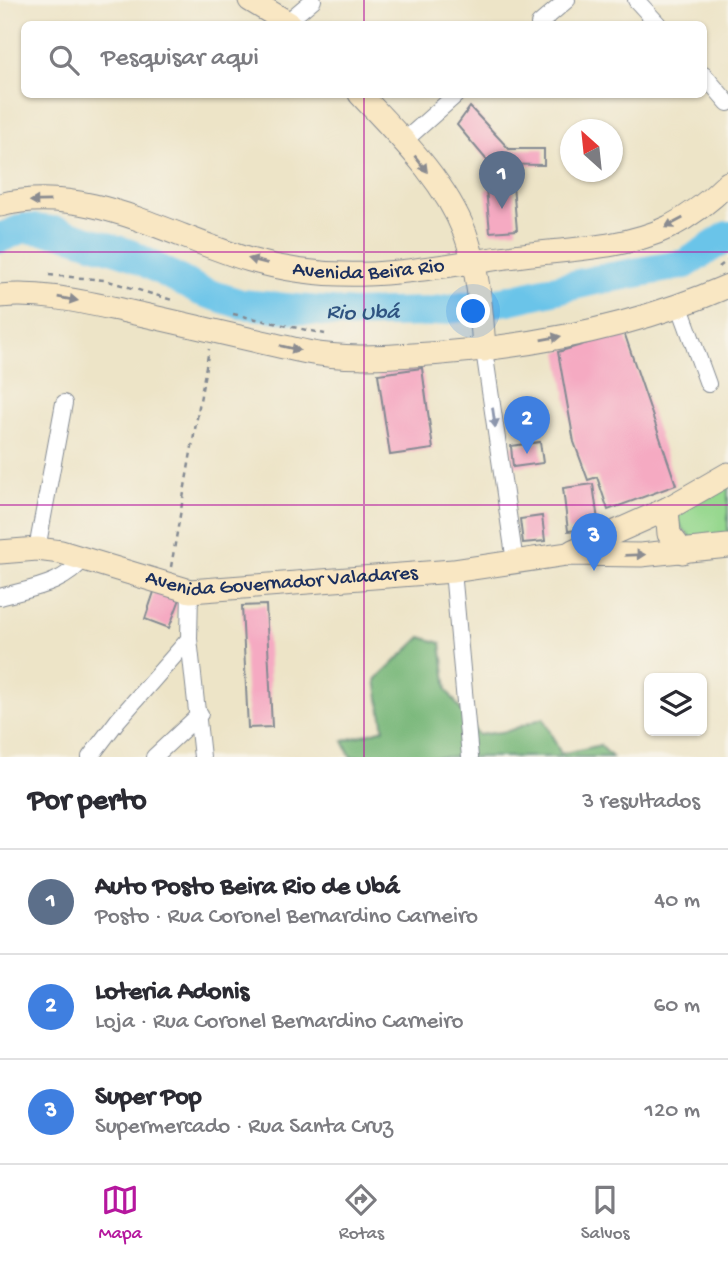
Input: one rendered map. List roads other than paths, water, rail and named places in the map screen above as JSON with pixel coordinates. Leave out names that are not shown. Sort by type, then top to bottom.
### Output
[{"type":"main road","points":[[250,0],[286,21]]},
{"type":"main road","points":[[364,98],[404,141],[441,190],[459,221],[474,272],[483,341]]},
{"type":"main road","name":"Avenida Beira Rio","points":[[0,205],[17,201],[60,200],[108,209],[251,260],[311,273],[369,276],[474,272],[623,242],[667,228],[706,205],[728,183]]},
{"type":"main road","points":[[0,296],[34,293],[217,320],[311,353],[362,358],[483,341],[568,335],[680,307],[720,278]]},
{"type":"main road","points":[[567,554],[667,509],[728,474]]},
{"type":"main road","points":[[667,509],[669,534],[683,552]]},
{"type":"main road","points":[[567,554],[683,552],[728,546]]},
{"type":"main road","name":"Avenida Governador Valadares","points":[[0,552],[37,549],[84,558],[190,592],[453,571],[567,554]]},
{"type":"street","points":[[291,21],[313,0]]},
{"type":"street","points":[[542,21],[567,0]]},
{"type":"street","points":[[636,0],[655,21]]},
{"type":"street","points":[[707,78],[728,103]]},
{"type":"street","points":[[404,141],[452,98]]},
{"type":"street","points":[[680,307],[708,384]]},
{"type":"street","points":[[483,341],[514,562]]},
{"type":"street","points":[[37,549],[64,403]]},
{"type":"street","points":[[0,597],[56,582],[67,576],[84,558]]},
{"type":"street","points":[[453,571],[470,757]]},
{"type":"street","points":[[190,592],[190,639],[200,714],[202,757]]},
{"type":"street","points":[[90,757],[118,720],[190,639]]},
{"type":"street","points":[[154,757],[200,714]]},
{"type":"waterway","name":"Rio Ubá","points":[[0,238],[24,228],[60,232],[130,254],[200,291],[241,304],[352,314],[428,312],[509,300],[596,280],[685,264],[728,236]]},
{"type":"place","name":"Auto Posto Beira Rio de Ubá","points":[[502,209]]},
{"type":"place","name":"Loteria Adonis","points":[[527,454]]},
{"type":"place","name":"Super Pop","points":[[594,571]]}]
